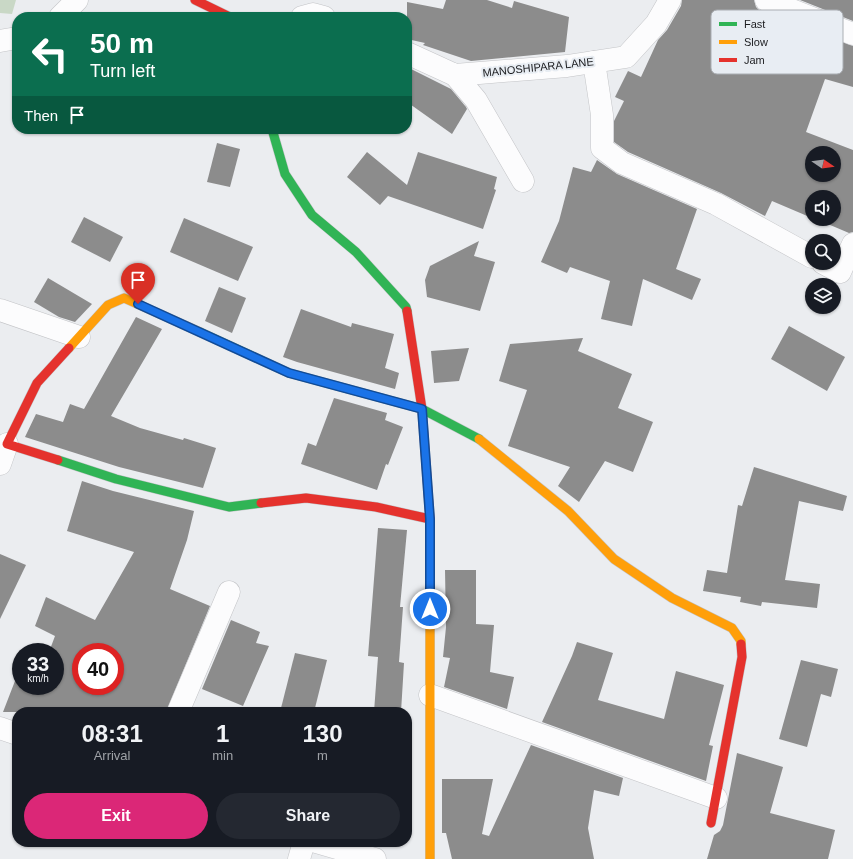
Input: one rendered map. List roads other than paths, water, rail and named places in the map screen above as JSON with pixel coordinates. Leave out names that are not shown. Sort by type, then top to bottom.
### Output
[{"type":"street","points":[[65,12],[77,0]]},
{"type":"street","points":[[196,0],[220,12]]},
{"type":"street","name":"MANOSHIPARA LANE","points":[[412,55],[454,75],[567,66],[626,57],[656,24],[670,0]]},
{"type":"street","points":[[766,0],[792,10]]},
{"type":"street","points":[[843,30],[853,34]]},
{"type":"street","points":[[0,41],[12,39]]},
{"type":"street","points":[[594,62],[602,115],[602,148],[622,163],[716,204],[805,253]]},
{"type":"street","points":[[454,75],[476,100],[523,181]]},
{"type":"street","points":[[273,134],[285,174],[312,215],[356,252],[406,307],[422,409],[430,519],[430,859]]},
{"type":"street","points":[[838,273],[853,244]]},
{"type":"street","points":[[430,519],[376,507],[306,498],[229,507],[116,479],[4,454],[37,383],[108,305],[124,298],[289,373],[422,409],[478,439],[568,511],[614,559],[672,598],[732,628],[740,641],[742,657],[711,823]]},
{"type":"street","points":[[0,310],[79,337]]},
{"type":"street","points":[[180,707],[229,592]]},
{"type":"street","points":[[430,695],[716,798]]},
{"type":"street","points":[[0,728],[12,732]]},
{"type":"street","points":[[299,859],[303,847]]},
{"type":"street","points":[[333,847],[375,859]]}]
